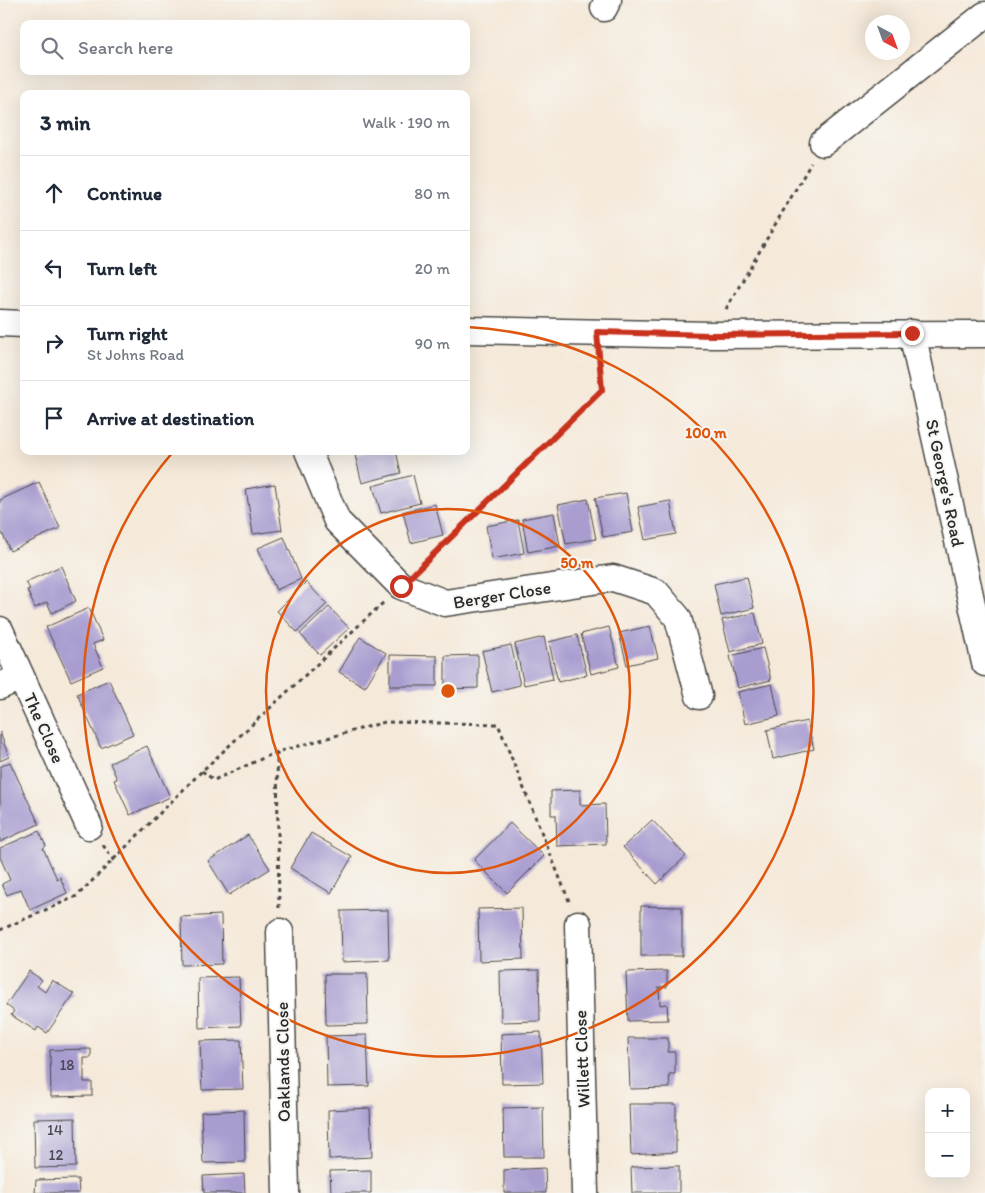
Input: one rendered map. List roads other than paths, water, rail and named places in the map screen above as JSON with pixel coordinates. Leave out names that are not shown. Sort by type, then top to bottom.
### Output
[{"type":"street","points":[[822,143],[985,15]]},
{"type":"street","points":[[0,323],[20,324]]},
{"type":"street","points":[[470,330],[711,335],[985,334]]},
{"type":"street","name":"St George's Road","points":[[912,333],[985,663]]},
{"type":"street","name":"Berger Close","points":[[310,455],[337,521],[401,586],[446,604],[613,578],[656,592],[678,618],[699,696]]},
{"type":"street","name":"The Close","points":[[0,630],[11,682],[89,826]]},
{"type":"street","name":"Willett Close","points":[[578,924],[585,1193]]},
{"type":"street","name":"Oaklands Close","points":[[280,932],[286,1193]]}]
